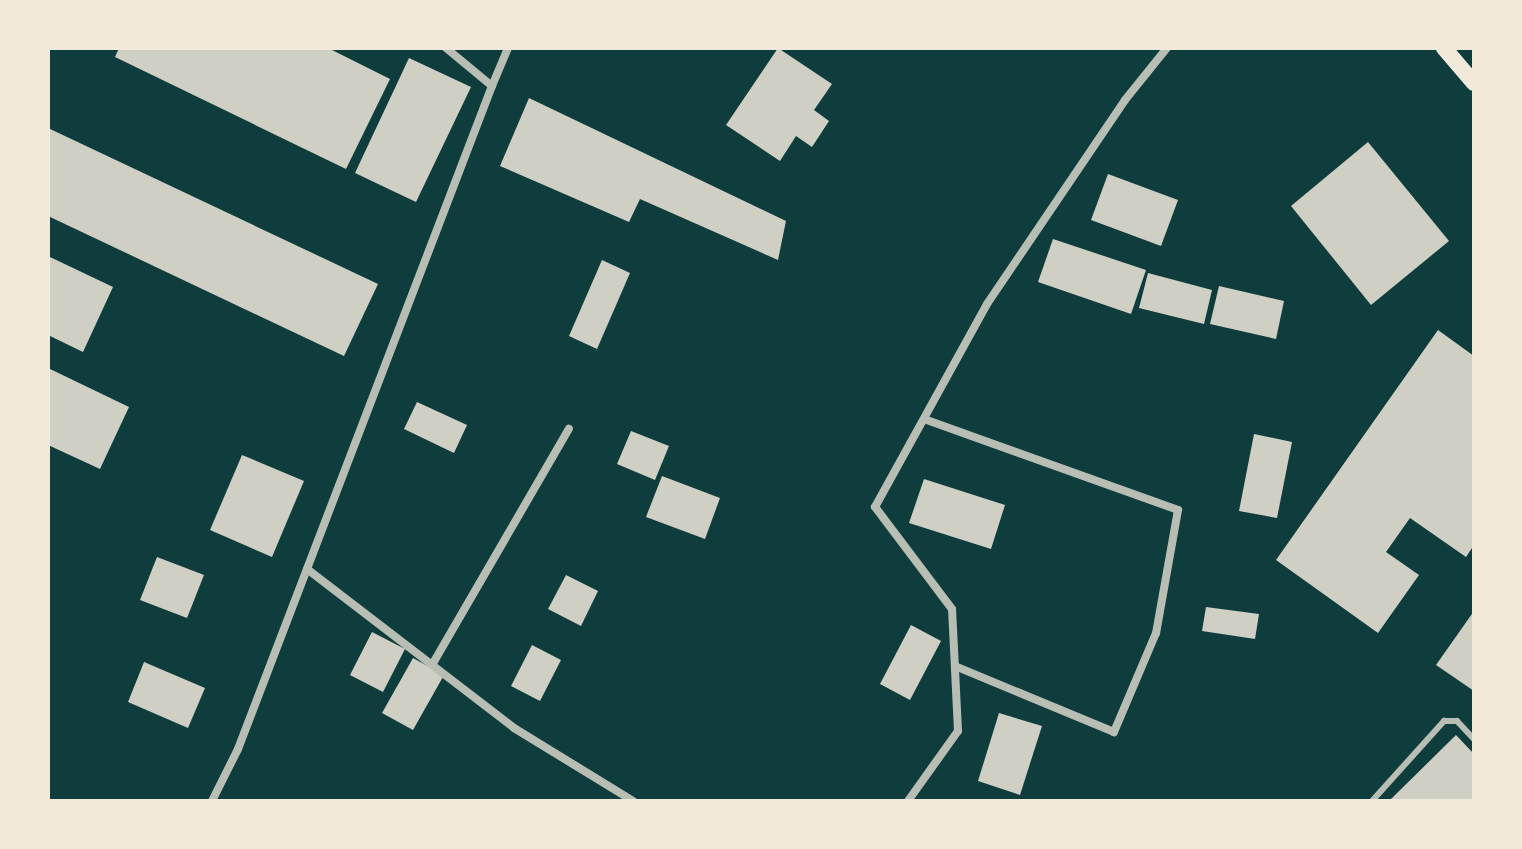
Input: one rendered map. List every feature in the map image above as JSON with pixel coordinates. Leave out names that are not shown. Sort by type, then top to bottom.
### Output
[{"type":"main road","points":[[1444,48],[1474,83]]},
{"type":"street","points":[[446,48],[492,86]]},
{"type":"street","points":[[212,801],[238,749],[508,48]]},
{"type":"street","points":[[908,801],[958,731],[952,609],[875,507],[987,304],[1125,100],[1167,48]]},
{"type":"street","points":[[924,419],[1178,510],[1156,633],[1114,732],[955,666]]},
{"type":"street","points":[[432,665],[569,429]]},
{"type":"street","points":[[307,569],[514,728],[633,801]]},
{"type":"lane","points":[[1372,801],[1444,721],[1457,721],[1474,739]]},
{"type":"building","points":[[119,48],[328,48],[390,79],[346,169],[115,57]]},
{"type":"building","points":[[778,48],[832,84],[814,110],[829,121],[812,147],[796,136],[780,161],[726,125]]},
{"type":"building","points":[[409,58],[471,87],[416,202],[355,173]]},
{"type":"building","points":[[529,98],[786,221],[778,260],[640,199],[629,222],[500,166]]},
{"type":"building","points":[[48,128],[378,284],[344,356],[48,216]]},
{"type":"building","points":[[1368,142],[1449,241],[1371,305],[1291,206]]},
{"type":"building","points":[[1108,174],[1178,200],[1161,246],[1091,220]]},
{"type":"building","points":[[1053,239],[1146,270],[1131,314],[1038,282]]},
{"type":"building","points":[[50,257],[113,287],[83,352],[48,335]]},
{"type":"building","points":[[602,260],[630,273],[597,349],[569,336]]},
{"type":"building","points":[[1148,273],[1212,290],[1204,324],[1139,308]]},
{"type":"building","points":[[1219,286],[1284,301],[1276,339],[1210,324]]},
{"type":"building","points":[[1438,330],[1474,356],[1474,545],[1466,557],[1410,518],[1386,552],[1419,575],[1378,633],[1276,560]]},
{"type":"building","points":[[48,368],[129,407],[100,469],[48,445]]},
{"type":"building","points":[[417,402],[467,425],[454,453],[404,429]]},
{"type":"building","points":[[631,431],[669,446],[655,480],[617,464]]},
{"type":"building","points":[[1254,434],[1292,442],[1277,518],[1239,511]]},
{"type":"building","points":[[242,455],[304,481],[272,557],[210,530]]},
{"type":"building","points":[[662,476],[720,498],[705,539],[646,517]]},
{"type":"building","points":[[924,479],[1005,505],[991,549],[909,523]]},
{"type":"building","points":[[157,557],[204,575],[187,618],[140,600]]},
{"type":"building","points":[[566,575],[598,591],[581,626],[548,609]]},
{"type":"building","points":[[1206,607],[1259,614],[1255,639],[1202,631]]},
{"type":"building","points":[[1474,611],[1474,691],[1436,665]]},
{"type":"building","points":[[911,625],[941,641],[910,700],[880,684]]},
{"type":"building","points":[[372,632],[405,649],[383,692],[350,675]]},
{"type":"building","points":[[532,645],[561,660],[540,701],[511,686]]},
{"type":"building","points":[[413,658],[444,675],[413,730],[382,713]]},
{"type":"building","points":[[144,662],[205,688],[188,728],[128,702]]},
{"type":"building","points":[[999,713],[1042,726],[1020,795],[978,781]]},
{"type":"building","points":[[1456,735],[1474,754],[1474,801],[1389,801]]}]
